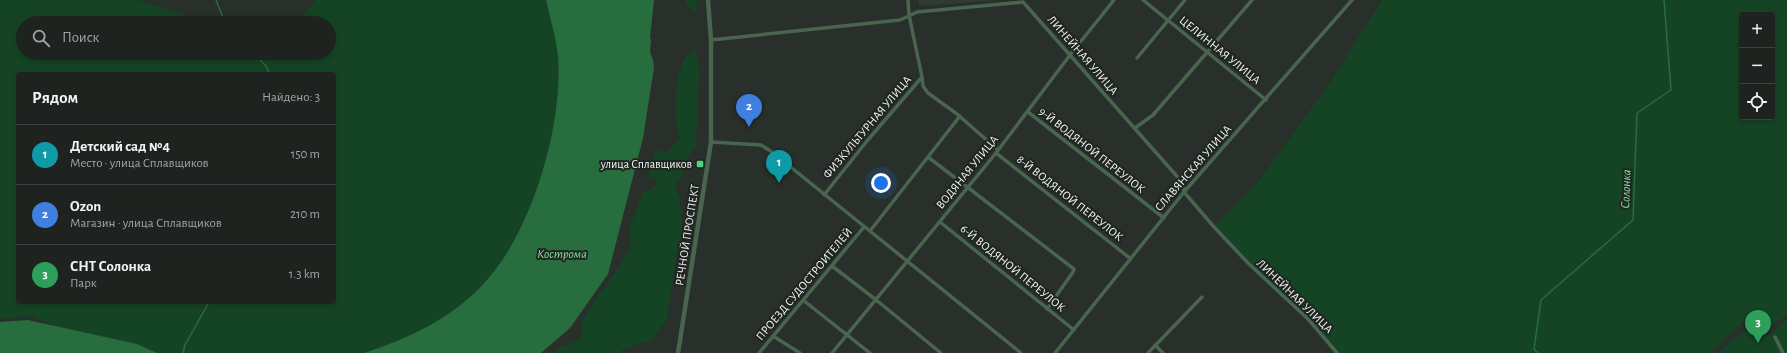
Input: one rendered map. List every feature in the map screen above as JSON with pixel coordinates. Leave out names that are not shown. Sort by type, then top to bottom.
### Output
[{"type":"street","name":"РЕЧНОЙ ПРОСПЕКТ","points":[[678,353],[711,142],[711,40],[708,0]]},
{"type":"street","name":"ФИЗКУЛЬТУРНАЯ УЛИЦА","points":[[824,195],[867,141],[922,77],[909,15],[908,0]]},
{"type":"street","name":"ВОДЯНАЯ УЛИЦА","points":[[832,353],[968,188],[1114,0]]},
{"type":"street","name":"ЦЕЛИННАЯ УЛИЦА","points":[[1143,0],[1266,100]]},
{"type":"street","points":[[1136,58],[1185,0]]},
{"type":"street","points":[[1135,128],[1153,115],[1252,0]]},
{"type":"street","name":"СЛАВЯНСКАЯ УЛИЦА","points":[[1055,353],[1184,192],[1352,0]]},
{"type":"street","name":"ЛИНЕЙНАЯ УЛИЦА","points":[[711,40],[900,20],[916,12],[1023,2],[1182,182],[1184,192],[1248,263],[1308,319],[1337,353]]},
{"type":"street","name":"8-Й ВОДЯНОЙ ПЕРЕУЛОК","points":[[922,77],[924,86],[928,93],[960,116],[997,151],[1131,259]]},
{"type":"street","name":"9-Й ВОДЯНОЙ ПЕРЕУЛОК","points":[[1028,112],[1164,218]]},
{"type":"street","name":"ПРОЕЗД СУДОСТРОИТЕЛЕЙ","points":[[870,231],[960,116]]},
{"type":"street","points":[[711,142],[761,145],[772,152],[1021,353]]},
{"type":"street","points":[[928,157],[1074,269],[1074,272],[1047,309]]},
{"type":"street","name":"6-Й ВОДЯНОЙ ПЕРЕУЛОК","points":[[940,222],[1074,330]]},
{"type":"street","name":"ПРОЕЗД СУДОСТРОИТЕЛЕЙ","points":[[759,353],[864,227]]},
{"type":"street","points":[[832,266],[941,353]]},
{"type":"street","points":[[1148,353],[1202,297]]},
{"type":"street","points":[[803,300],[870,353]]},
{"type":"street","points":[[773,336],[800,353]]},
{"type":"street","points":[[1774,337],[1783,353]]},
{"type":"street","points":[[1155,345],[1163,353]]},
{"type":"shaded area","points":[[0,0],[137,0],[187,16],[16,16],[16,60],[247,61],[336,60],[336,16],[302,16],[315,0],[546,0],[554,28],[558,57],[558,84],[555,114],[549,144],[531,205],[504,258],[487,280],[462,304],[432,325],[399,342],[366,353],[157,353],[137,344],[54,326],[32,316],[0,319]]},
{"type":"shaded area","points":[[685,0],[697,0],[696,14],[686,4]]},
{"type":"shaded area","points":[[918,0],[999,0],[919,6]]},
{"type":"shaded area","points":[[1382,0],[1787,0],[1787,315],[1766,330],[1743,322],[1711,353],[1337,353],[1308,319],[1248,263],[1214,227],[1259,181],[1329,84]]},
{"type":"shaded area","points":[[695,48],[699,70],[696,145],[686,160],[682,176],[675,186],[680,198],[682,236],[677,252],[667,319],[651,342],[637,344],[619,353],[551,353],[581,339],[583,321],[596,298],[615,273],[631,248],[629,229],[644,191],[652,189],[657,185],[656,179],[648,176],[657,150],[668,152],[680,138],[676,121],[677,87],[684,59]]},
{"type":"shaded area","points":[[1787,320],[1787,353],[1718,353],[1743,331],[1767,336]]},
{"type":"water","name":"Кострома","points":[[546,0],[654,0],[650,51],[654,62],[654,68],[643,138],[608,274],[570,328],[541,353],[364,353],[415,333],[431,325],[460,305],[487,280],[503,258],[518,233],[542,174],[550,143],[555,113],[558,83],[558,56]]},
{"type":"water","points":[[28,320],[137,344],[157,353],[0,353],[0,322]]},
{"type":"waterway","points":[[216,0],[222,16]]},
{"type":"waterway","name":"Солонка","points":[[1538,353],[1534,349],[1541,300],[1633,220],[1637,113],[1671,90],[1664,0]]},
{"type":"waterway","points":[[260,60],[269,72]]},
{"type":"waterway","points":[[183,353],[185,345],[208,304]]},
{"type":"place","name":"Ozon","points":[[749,127]]},
{"type":"place","name":"улица Сплавщиков","points":[[700,164]]},
{"type":"place","name":"Детский сад №4","points":[[779,183]]},
{"type":"place","name":"СНТ Солонка","points":[[1758,343]]}]
